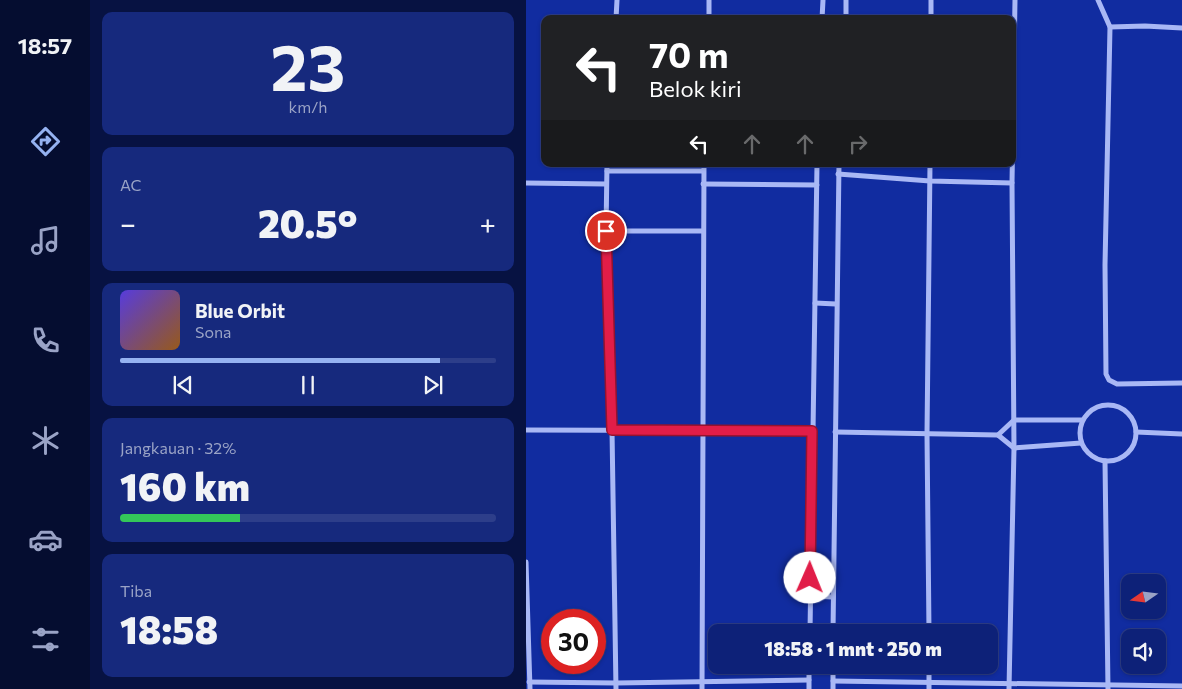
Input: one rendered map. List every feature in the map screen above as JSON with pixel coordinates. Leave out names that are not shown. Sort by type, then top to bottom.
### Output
[{"type":"street","points":[[616,15],[617,0]]},
{"type":"street","points":[[709,0],[709,15]]},
{"type":"street","points":[[822,15],[823,0]]},
{"type":"street","points":[[846,0],[846,15]]},
{"type":"street","points":[[931,0],[931,15]]},
{"type":"street","points":[[1015,0],[1015,15]]},
{"type":"street","points":[[1098,0],[1110,27],[1105,265],[1106,374],[1109,380],[1117,384],[1182,383]]},
{"type":"street","points":[[1110,27],[1182,28]]},
{"type":"street","points":[[607,167],[606,231],[612,430],[616,689]]},
{"type":"street","points":[[702,689],[704,167]]},
{"type":"street","points":[[810,624],[817,167]]},
{"type":"street","points":[[833,624],[839,167]]},
{"type":"street","points":[[928,624],[927,434],[930,167]]},
{"type":"street","points":[[1009,687],[1014,448],[1012,167]]},
{"type":"street","points":[[606,171],[703,171]]},
{"type":"street","points":[[838,174],[930,181],[1012,183]]},
{"type":"street","points":[[526,183],[606,184]]},
{"type":"street","points":[[703,184],[817,184]]},
{"type":"street","points":[[606,231],[702,231]]},
{"type":"street","points":[[814,303],[836,304]]},
{"type":"street","points":[[1104,404],[1116,405],[1126,411],[1133,420],[1136,432],[1134,444],[1127,454],[1116,460],[1105,461],[1095,458],[1086,452],[1081,443],[1079,432],[1082,420],[1087,412],[1095,407],[1104,404]]},
{"type":"street","points":[[998,436],[1014,420],[1082,420]]},
{"type":"street","points":[[526,430],[812,431]]},
{"type":"street","points":[[835,432],[998,436],[1014,448],[1081,443]]},
{"type":"street","points":[[1136,432],[1182,434]]},
{"type":"street","points":[[1105,461],[1108,687]]},
{"type":"street","points":[[526,562],[530,689]]},
{"type":"street","points":[[810,596],[833,597]]},
{"type":"street","points":[[809,674],[809,689]]},
{"type":"street","points":[[833,674],[833,689]]},
{"type":"street","points":[[929,674],[929,689]]},
{"type":"street","points":[[530,682],[616,683],[702,680],[809,680]]},
{"type":"street","points":[[833,681],[929,682],[1009,687],[1182,686]]},
{"type":"route","points":[[606,231],[612,430],[812,431],[810,578]]}]
